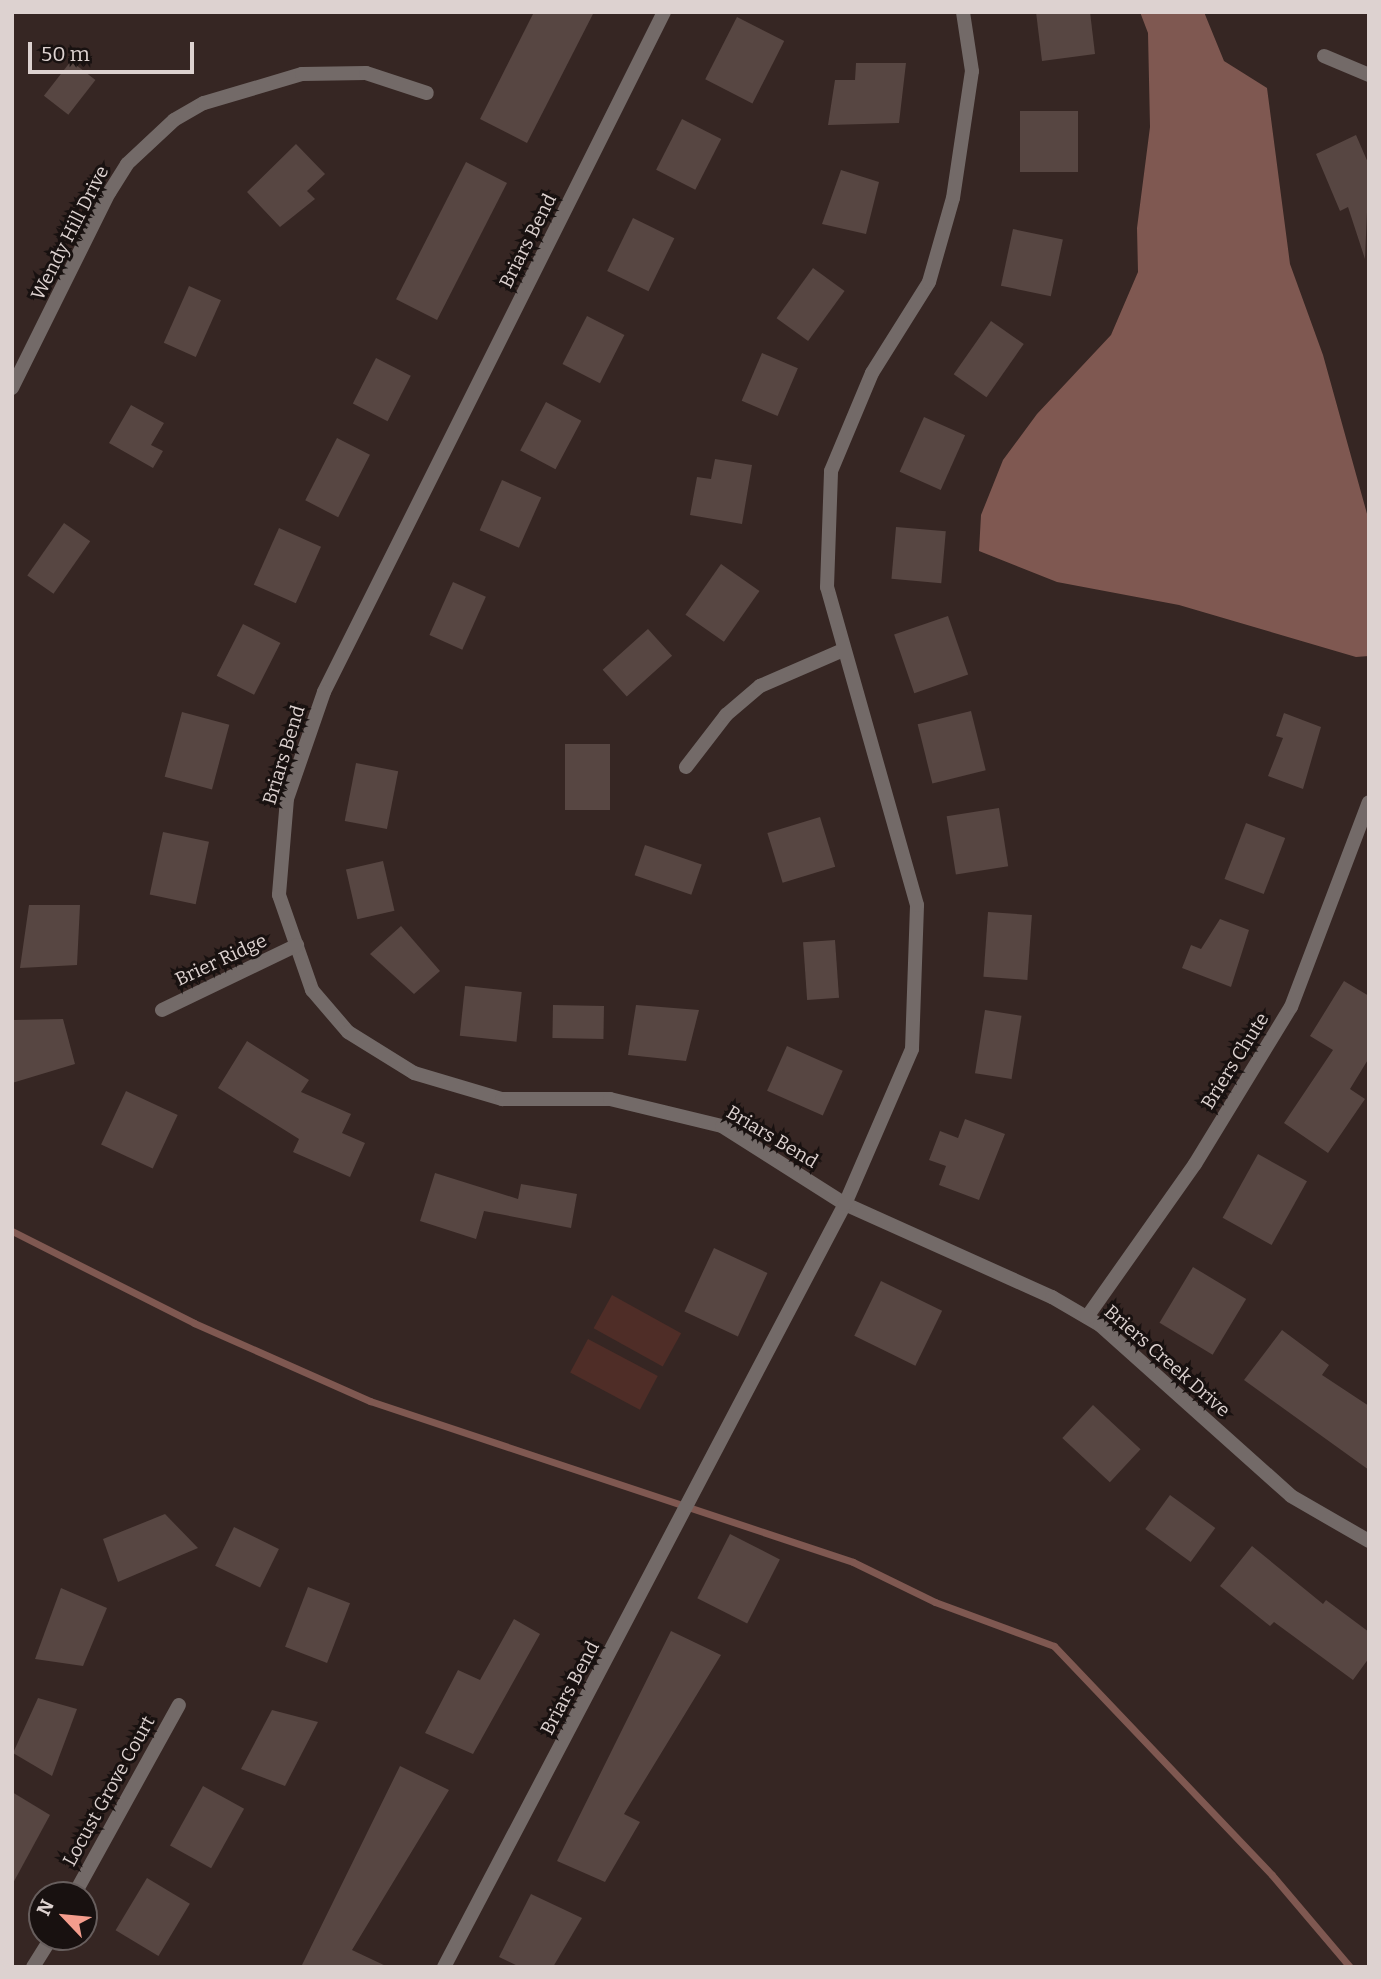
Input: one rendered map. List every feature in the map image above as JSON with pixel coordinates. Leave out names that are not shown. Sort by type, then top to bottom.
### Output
[{"type":"street","name":"Briars Bend","points":[[664,12],[324,692],[286,799],[279,895],[312,990],[348,1032],[414,1073],[502,1099],[610,1099],[722,1126],[845,1204]]},
{"type":"street","name":"Briars Bend","points":[[444,1967],[845,1204],[912,1049],[917,905],[827,587],[831,471],[872,373],[929,282],[953,198],[972,71],[963,12]]},
{"type":"street","points":[[1324,56],[1369,75]]},
{"type":"street","name":"Wendy Hill Drive","points":[[12,388],[109,193],[141,149],[174,120],[204,103],[302,74],[366,74],[427,93]]},
{"type":"street","points":[[686,767],[726,715],[760,686],[844,650]]},
{"type":"street","name":"Briers Chute","points":[[1087,1317],[1195,1164],[1292,1007],[1369,802]]},
{"type":"street","name":"Brier Ridge","points":[[162,1010],[297,945]]},
{"type":"street","name":"Briers Creek Drive","points":[[845,1204],[963,1253],[1087,1317],[1291,1496],[1369,1541]]},
{"type":"street","name":"Locust Grove Court","points":[[82,1881],[178,1705]]},
{"type":"street","points":[[33,1967],[43,1951]]},
{"type":"shaded area","points":[[1140,12],[1204,12],[1224,61],[1267,88],[1290,264],[1323,355],[1369,521],[1369,656],[1356,657],[1179,605],[1057,582],[979,551],[981,515],[1003,460],[1037,414],[1111,335],[1138,272],[1137,228],[1150,127],[1148,33]]},
{"type":"shaded area","points":[[612,1295],[681,1333],[663,1367],[594,1328]]},
{"type":"shaded area","points":[[588,1339],[658,1376],[640,1410],[570,1373]]},
{"type":"building","points":[[534,12],[594,12],[527,143],[480,119]]},
{"type":"building","points":[[1036,12],[1090,12],[1095,54],[1042,61]]},
{"type":"building","points":[[737,17],[784,41],[752,103],[705,79]]},
{"type":"building","points":[[71,61],[95,80],[68,115],[44,96]]},
{"type":"building","points":[[856,63],[906,63],[899,123],[828,125],[835,80],[855,80]]},
{"type":"building","points":[[1020,111],[1078,111],[1078,172],[1020,172]]},
{"type":"building","points":[[682,119],[721,139],[695,190],[656,170]]},
{"type":"building","points":[[1356,135],[1369,165],[1365,259],[1348,207],[1340,211],[1316,154]]},
{"type":"building","points":[[296,144],[325,174],[307,191],[315,199],[280,227],[247,192]]},
{"type":"building","points":[[466,162],[507,183],[437,320],[396,299]]},
{"type":"building","points":[[841,170],[879,182],[866,234],[822,224]]},
{"type":"building","points":[[633,218],[674,238],[648,291],[607,271]]},
{"type":"building","points":[[1013,229],[1063,240],[1051,296],[1001,286]]},
{"type":"building","points":[[813,268],[845,291],[808,341],[777,318]]},
{"type":"building","points":[[189,286],[221,300],[196,357],[164,343]]},
{"type":"building","points":[[587,316],[624,335],[600,383],[562,364]]},
{"type":"building","points":[[991,321],[1024,344],[986,397],[954,374]]},
{"type":"building","points":[[762,353],[798,368],[778,416],[742,401]]},
{"type":"building","points":[[376,358],[411,376],[388,421],[353,403]]},
{"type":"building","points":[[546,402],[581,421],[555,469],[520,451]]},
{"type":"building","points":[[131,405],[164,423],[151,445],[163,451],[153,468],[109,443]]},
{"type":"building","points":[[924,417],[965,435],[941,490],[900,472]]},
{"type":"building","points":[[337,438],[370,455],[338,517],[305,500]]},
{"type":"building","points":[[715,459],[752,465],[742,524],[690,515],[697,477],[711,479]]},
{"type":"building","points":[[502,480],[541,497],[519,548],[480,530]]},
{"type":"building","points":[[64,523],[90,541],[54,594],[27,575]]},
{"type":"building","points":[[896,527],[946,531],[941,583],[891,579]]},
{"type":"building","points":[[279,528],[321,547],[296,603],[254,585]]},
{"type":"building","points":[[721,564],[760,591],[724,642],[685,615]]},
{"type":"building","points":[[453,582],[486,597],[462,650],[429,635]]},
{"type":"building","points":[[948,616],[968,675],[914,693],[894,635]]},
{"type":"building","points":[[243,624],[280,643],[254,695],[217,676]]},
{"type":"building","points":[[648,629],[672,656],[627,697],[603,670]]},
{"type":"building","points":[[971,711],[986,770],[932,783],[918,724]]},
{"type":"building","points":[[182,712],[229,725],[212,789],[165,777]]},
{"type":"building","points":[[1284,713],[1321,727],[1303,789],[1268,776],[1283,738],[1276,736]]},
{"type":"building","points":[[565,744],[610,744],[610,810],[565,810]]},
{"type":"building","points":[[356,763],[398,771],[387,829],[345,821]]},
{"type":"building","points":[[999,808],[1008,866],[956,875],[947,816]]},
{"type":"building","points":[[820,817],[835,867],[783,883],[767,833]]},
{"type":"building","points":[[1246,823],[1285,838],[1264,894],[1224,879]]},
{"type":"building","points":[[163,832],[209,842],[196,904],[150,895]]},
{"type":"building","points":[[645,845],[702,865],[691,895],[635,875]]},
{"type":"building","points":[[383,861],[394,911],[357,919],[346,870]]},
{"type":"building","points":[[29,905],[80,905],[77,965],[20,968]]},
{"type":"building","points":[[988,912],[1032,915],[1027,980],[983,977]]},
{"type":"building","points":[[1220,919],[1249,930],[1231,987],[1182,968],[1191,945],[1201,949]]},
{"type":"building","points":[[401,926],[440,971],[414,994],[370,954]]},
{"type":"building","points":[[835,940],[839,998],[807,1000],[803,942]]},
{"type":"building","points":[[1344,981],[1369,996],[1369,1058],[1350,1089],[1365,1099],[1328,1153],[1284,1123],[1333,1050],[1310,1036]]},
{"type":"building","points":[[465,986],[522,992],[516,1042],[460,1036]]},
{"type":"building","points":[[553,1005],[604,1006],[603,1039],[552,1038]]},
{"type":"building","points":[[636,1005],[699,1010],[686,1061],[628,1055]]},
{"type":"building","points":[[985,1010],[1022,1016],[1012,1079],[975,1073]]},
{"type":"building","points":[[63,1019],[75,1064],[12,1083],[12,1020]]},
{"type":"building","points":[[247,1041],[309,1080],[301,1092],[351,1114],[342,1133],[365,1143],[350,1177],[293,1152],[299,1139],[218,1088]]},
{"type":"building","points":[[787,1046],[843,1071],[823,1116],[767,1091]]},
{"type":"building","points":[[126,1091],[178,1115],[153,1169],[101,1144]]},
{"type":"building","points":[[965,1119],[1005,1134],[979,1200],[939,1185],[946,1166],[929,1160],[940,1131],[958,1138]]},
{"type":"building","points":[[1258,1154],[1307,1181],[1272,1245],[1223,1218]]},
{"type":"building","points":[[435,1173],[518,1199],[521,1184],[577,1194],[571,1228],[484,1211],[476,1239],[420,1221]]},
{"type":"building","points":[[714,1248],[767,1273],[738,1336],[684,1311]]},
{"type":"building","points":[[1193,1267],[1246,1299],[1213,1355],[1160,1323]]},
{"type":"building","points":[[881,1281],[942,1311],[915,1366],[854,1336]]},
{"type":"building","points":[[1282,1330],[1329,1365],[1322,1375],[1369,1406],[1369,1470],[1244,1380]]},
{"type":"building","points":[[1093,1405],[1141,1449],[1110,1482],[1062,1438]]},
{"type":"building","points":[[1170,1495],[1215,1528],[1191,1562],[1145,1529]]},
{"type":"building","points":[[165,1514],[198,1548],[118,1582],[103,1539]]},
{"type":"building","points":[[234,1527],[279,1549],[260,1588],[215,1566]]},
{"type":"building","points":[[730,1534],[780,1559],[747,1624],[697,1598]]},
{"type":"building","points":[[1252,1546],[1323,1604],[1326,1600],[1369,1632],[1369,1658],[1353,1680],[1274,1622],[1270,1626],[1220,1586]]},
{"type":"building","points":[[308,1587],[350,1603],[327,1663],[285,1647]]},
{"type":"building","points":[[61,1588],[107,1608],[83,1666],[35,1659]]},
{"type":"building","points":[[514,1619],[540,1634],[473,1754],[425,1733],[458,1670],[480,1680]]},
{"type":"building","points":[[671,1631],[721,1655],[624,1814],[640,1822],[605,1882],[557,1861]]},
{"type":"building","points":[[38,1698],[77,1709],[52,1776],[13,1753]]},
{"type":"building","points":[[272,1710],[318,1722],[285,1786],[241,1769]]},
{"type":"building","points":[[400,1766],[449,1790],[352,1950],[388,1967],[301,1967]]},
{"type":"building","points":[[203,1786],[244,1809],[211,1868],[170,1845]]},
{"type":"building","points":[[12,1792],[50,1815],[12,1885]]},
{"type":"building","points":[[147,1878],[190,1904],[158,1956],[116,1930]]},
{"type":"building","points":[[531,1894],[582,1918],[553,1967],[520,1967],[499,1957]]},
{"type":"waterway","points":[[12,1231],[194,1323],[370,1401],[853,1562],[935,1602],[1054,1646],[1272,1875],[1350,1967]]}]
